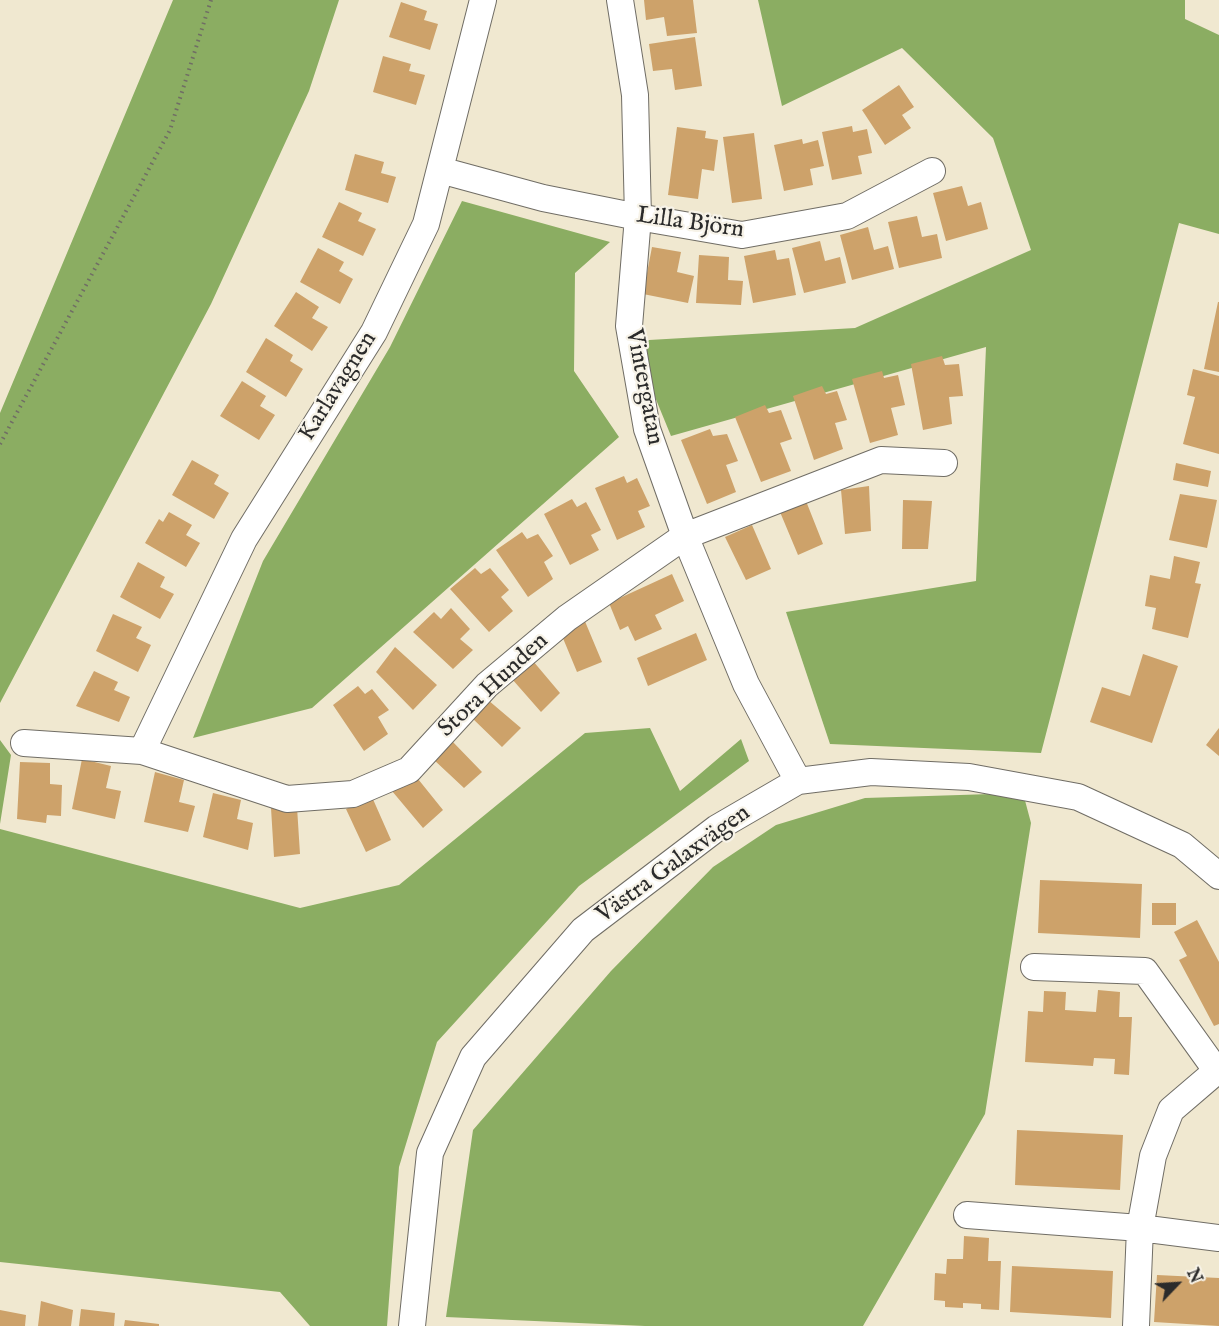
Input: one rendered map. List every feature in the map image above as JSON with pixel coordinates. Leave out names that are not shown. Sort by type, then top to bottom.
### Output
[{"type":"street","name":"Karlavagnen","points":[[142,752],[244,539],[374,332],[426,224],[483,0]]},
{"type":"street","name":"Vintergatan","points":[[620,0],[635,95],[638,218],[629,326],[647,429],[685,536],[746,684],[798,781]]},
{"type":"street","name":"Lilla Björn","points":[[440,170],[543,198],[638,218],[742,235],[847,216],[932,171]]},
{"type":"street","name":"Stora Hunden","points":[[24,743],[142,752],[287,799],[353,794],[409,770],[487,685],[567,618],[685,536],[881,460],[944,463]]},
{"type":"street","name":"Västra Galaxvägen","points":[[412,1326],[430,1153],[473,1058],[584,930],[717,828],[798,781],[871,772],[969,777],[1078,797],[1182,845],[1219,876]]},
{"type":"street","points":[[1034,968],[1145,971],[1218,1070],[1171,1110],[1153,1156],[1140,1228],[1136,1326]]},
{"type":"street","points":[[967,1215],[1140,1228],[1219,1238]]},
{"type":"path","points":[[0,444],[170,130],[211,0]]},
{"type":"green space","points":[[173,0],[339,0],[309,91],[211,304],[0,703],[0,413]]},
{"type":"green space","points":[[758,0],[1185,0],[1185,19],[1219,35],[1219,234],[1179,223],[1041,753],[830,744],[786,612],[976,581],[986,347],[671,436],[632,341],[855,328],[1031,250],[993,138],[902,48],[782,106]]},
{"type":"green space","points":[[462,201],[610,242],[575,273],[574,371],[619,437],[312,708],[193,738],[263,561],[390,347]]},
{"type":"green space","points":[[650,728],[680,791],[741,739],[749,761],[579,886],[437,1042],[399,1167],[387,1326],[310,1326],[280,1292],[0,1262],[0,829],[300,908],[399,885],[585,733]]},
{"type":"green space","points":[[0,740],[11,755],[0,824]]},
{"type":"green space","points":[[1023,793],[1031,823],[985,1114],[863,1326],[645,1326],[446,1317],[473,1130],[611,971],[713,867],[776,825],[865,798]]},
{"type":"building","points":[[644,0],[693,0],[697,33],[667,36],[664,17],[646,20]]},
{"type":"building","points":[[401,2],[427,11],[424,20],[438,24],[430,50],[389,37]]},
{"type":"building","points":[[695,37],[702,86],[675,90],[672,69],[653,71],[649,44]]},
{"type":"building","points":[[383,56],[411,64],[409,71],[425,75],[416,105],[373,92]]},
{"type":"building","points":[[899,85],[914,107],[902,115],[911,128],[885,145],[862,110]]},
{"type":"building","points":[[852,126],[853,132],[867,129],[872,153],[858,156],[862,174],[832,180],[822,132]]},
{"type":"building","points":[[677,127],[706,131],[705,138],[718,140],[714,171],[702,169],[698,199],[668,195]]},
{"type":"building","points":[[754,133],[762,199],[732,203],[723,137]]},
{"type":"building","points":[[802,139],[803,144],[818,140],[824,166],[810,169],[813,185],[784,191],[774,145]]},
{"type":"building","points":[[355,154],[384,162],[381,173],[396,177],[388,203],[345,190]]},
{"type":"building","points":[[962,186],[968,206],[981,202],[988,229],[946,241],[933,193]]},
{"type":"building","points":[[339,202],[362,213],[358,221],[376,229],[363,256],[322,237]]},
{"type":"building","points":[[917,216],[922,237],[937,234],[942,258],[899,268],[888,222]]},
{"type":"building","points":[[868,227],[874,250],[888,246],[894,269],[852,280],[840,235]]},
{"type":"building","points":[[820,241],[825,261],[840,257],[846,283],[804,293],[792,248]]},
{"type":"building","points":[[652,247],[681,252],[677,272],[694,276],[688,303],[643,294]]},
{"type":"building","points":[[318,248],[344,262],[339,271],[353,279],[340,304],[300,282]]},
{"type":"building","points":[[775,250],[777,260],[789,258],[796,295],[753,303],[744,256]]},
{"type":"building","points":[[699,255],[729,257],[728,280],[743,281],[741,305],[696,303]]},
{"type":"building","points":[[296,292],[319,307],[312,318],[328,327],[312,351],[274,326]]},
{"type":"building","points":[[1219,302],[1219,372],[1204,369]]},
{"type":"building","points":[[266,338],[293,355],[290,361],[303,369],[286,397],[246,372]]},
{"type":"building","points":[[942,356],[945,365],[959,364],[963,396],[949,397],[952,424],[923,430],[911,364]]},
{"type":"building","points":[[1193,369],[1219,376],[1219,454],[1183,444],[1195,397],[1187,395]]},
{"type":"building","points":[[882,371],[884,378],[898,375],[905,405],[891,408],[898,435],[870,443],[852,379]]},
{"type":"building","points":[[242,381],[266,396],[260,406],[275,415],[259,440],[220,416]]},
{"type":"building","points":[[822,386],[826,394],[837,391],[847,420],[835,423],[843,449],[814,460],[793,396]]},
{"type":"building","points":[[765,405],[769,413],[781,410],[792,439],[780,443],[791,471],[761,482],[735,417]]},
{"type":"building","points":[[710,429],[713,436],[727,434],[738,461],[726,465],[736,492],[707,504],[681,440]]},
{"type":"building","points":[[192,460],[219,475],[214,484],[229,493],[214,519],[172,495]]},
{"type":"building","points":[[1176,463],[1211,471],[1208,487],[1173,480]]},
{"type":"building","points":[[624,476],[627,483],[637,478],[650,506],[638,511],[645,527],[617,540],[595,488]]},
{"type":"building","points":[[869,486],[871,531],[845,534],[841,490]]},
{"type":"building","points":[[1180,494],[1217,500],[1207,548],[1169,540]]},
{"type":"building","points":[[572,499],[577,507],[586,502],[601,530],[591,535],[599,550],[570,565],[544,514]]},
{"type":"building","points":[[903,500],[932,501],[928,549],[902,549]]},
{"type":"building","points":[[806,501],[823,544],[798,555],[780,512]]},
{"type":"building","points":[[169,512],[192,525],[186,535],[200,543],[186,567],[145,543],[159,519],[163,522]]},
{"type":"building","points":[[752,525],[771,569],[746,580],[725,537]]},
{"type":"building","points":[[522,532],[527,539],[538,534],[553,556],[544,562],[553,579],[528,597],[496,550]]},
{"type":"building","points":[[1174,556],[1200,562],[1195,583],[1201,584],[1188,638],[1152,629],[1156,608],[1145,606],[1150,575],[1170,579]]},
{"type":"building","points":[[138,562],[165,577],[160,587],[174,594],[160,619],[120,597]]},
{"type":"building","points":[[475,568],[481,574],[490,568],[509,590],[501,597],[513,611],[489,632],[450,589]]},
{"type":"building","points":[[672,574],[684,601],[655,615],[662,629],[635,641],[628,626],[620,630],[609,603]]},
{"type":"building","points":[[451,608],[470,629],[460,639],[473,650],[453,669],[413,632],[434,612],[441,619]]},
{"type":"building","points":[[113,614],[142,627],[136,638],[151,645],[138,672],[96,651]]},
{"type":"building","points":[[584,619],[602,662],[577,672],[560,631]]},
{"type":"building","points":[[696,633],[707,660],[648,686],[637,658]]},
{"type":"building","points":[[395,647],[437,685],[413,710],[376,672]]},
{"type":"building","points":[[1143,654],[1178,666],[1152,743],[1090,722],[1102,687],[1130,696]]},
{"type":"building","points":[[533,661],[560,693],[541,712],[512,679]]},
{"type":"building","points":[[94,671],[118,682],[114,690],[130,697],[119,722],[76,706]]},
{"type":"building","points":[[358,686],[365,694],[372,689],[389,710],[378,717],[388,734],[364,751],[333,705]]},
{"type":"building","points":[[488,700],[521,728],[502,747],[471,717]]},
{"type":"building","points":[[1219,728],[1219,756],[1206,745]]},
{"type":"building","points":[[452,741],[482,772],[464,788],[433,759]]},
{"type":"building","points":[[82,759],[111,766],[106,788],[121,791],[115,819],[72,809]]},
{"type":"building","points":[[20,762],[50,763],[50,784],[62,785],[61,816],[47,815],[46,823],[17,819]]},
{"type":"building","points":[[155,772],[184,780],[179,802],[195,806],[188,832],[144,822]]},
{"type":"building","points":[[414,774],[443,810],[423,828],[392,791]]},
{"type":"building","points":[[213,793],[241,800],[237,819],[253,823],[248,850],[203,837]]},
{"type":"building","points":[[372,797],[391,840],[366,852],[346,809]]},
{"type":"building","points":[[297,807],[300,854],[274,857],[271,808]]},
{"type":"building","points":[[1040,880],[1142,884],[1140,938],[1038,933]]},
{"type":"building","points":[[1152,903],[1176,903],[1176,925],[1152,925]]},
{"type":"building","points":[[1197,920],[1219,962],[1219,1024],[1214,1026],[1179,960],[1187,956],[1174,932]]},
{"type":"building","points":[[1098,990],[1120,992],[1119,1017],[1132,1017],[1129,1075],[1114,1074],[1115,1059],[1094,1058],[1093,1066],[1025,1062],[1028,1011],[1043,1012],[1044,991],[1066,992],[1065,1010],[1096,1012]]},
{"type":"building","points":[[1017,1130],[1123,1135],[1120,1190],[1015,1185]]},
{"type":"building","points":[[964,1236],[989,1238],[988,1261],[1001,1261],[999,1310],[981,1309],[981,1304],[963,1303],[963,1308],[945,1307],[945,1301],[934,1300],[935,1273],[946,1274],[947,1259],[963,1259]]},
{"type":"building","points":[[1012,1266],[1113,1271],[1111,1318],[1010,1312]]},
{"type":"building","points":[[1157,1275],[1219,1278],[1219,1326],[1154,1322]]},
{"type":"building","points":[[41,1301],[73,1310],[71,1326],[38,1326]]},
{"type":"building","points":[[81,1309],[115,1313],[114,1326],[79,1326]]},
{"type":"building","points":[[0,1310],[26,1315],[25,1326],[0,1326]]},
{"type":"building","points":[[125,1320],[159,1324],[159,1326],[124,1326]]}]
